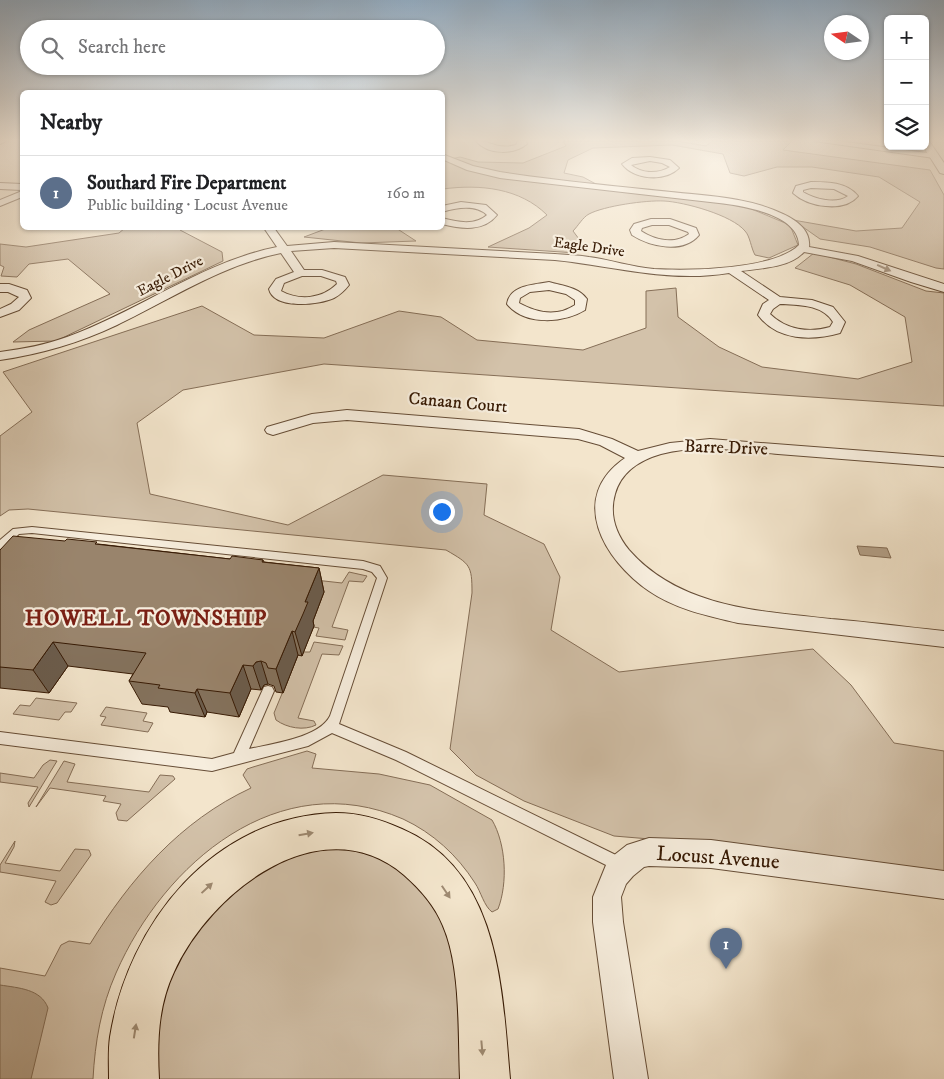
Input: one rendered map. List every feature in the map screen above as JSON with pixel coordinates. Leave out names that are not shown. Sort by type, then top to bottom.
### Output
[{"type":"highway","points":[[134,1079],[132,1062],[134,1035],[146,983],[159,953],[188,909],[204,890],[231,867],[260,850],[300,835],[324,831],[367,834],[398,846],[422,863],[437,878],[458,909],[468,937],[476,973],[485,1079]]},
{"type":"street","points":[[638,191],[728,201],[768,210],[795,225],[800,231],[804,245]]},
{"type":"street","points":[[797,202],[798,191]]},
{"type":"street","points":[[768,210],[797,202],[840,202],[851,200],[853,196],[848,191]]},
{"type":"street","points":[[0,205],[20,195]]},
{"type":"street","points":[[0,205],[16,208]]},
{"type":"street","points":[[445,209],[468,205],[485,208],[492,215],[484,222],[453,238],[445,226]]},
{"type":"street","points":[[663,222],[689,227],[695,233],[674,258],[636,233],[635,230],[643,224],[663,222]]},
{"type":"street","points":[[270,230],[301,273]]},
{"type":"street","name":"Eagle Drive","points":[[0,356],[36,351],[73,340],[224,266],[246,257],[283,248],[318,244],[453,238],[552,272],[588,260],[653,272],[674,258],[733,271],[778,262],[804,245]]},
{"type":"street","points":[[804,245],[858,250],[894,260]]},
{"type":"street","points":[[804,245],[854,258],[915,280],[944,288]]},
{"type":"street","points":[[733,271],[777,300],[814,304],[832,312],[839,322],[835,330],[811,334],[792,331],[774,325],[764,315],[767,307],[777,300]]},
{"type":"street","points":[[552,272],[569,291],[577,295],[581,300],[581,307],[574,312],[550,317],[527,313],[513,304],[514,297],[518,292],[529,288],[552,272]]},
{"type":"street","points":[[301,273],[329,274],[341,279],[343,285],[332,295],[312,300],[286,298],[276,293],[275,289],[280,281],[301,273]]},
{"type":"street","points":[[0,288],[18,290],[23,293],[25,298],[15,307],[0,313]]},
{"type":"street","name":"Canaan Court","points":[[273,430],[328,416],[387,418],[573,433],[606,442],[636,457]]},
{"type":"street","name":"Barre Drive","points":[[944,462],[710,444],[668,447],[636,457],[614,476],[606,490],[602,504],[604,523],[618,552],[652,583],[675,596],[725,614],[749,618],[944,639]]},
{"type":"street","name":"Locust Avenue","points":[[631,1079],[608,922],[607,897],[616,875],[623,866],[637,855],[649,852],[711,854],[944,885]]},
{"type":"lane","points":[[0,546],[13,533],[24,530],[372,567],[380,575],[381,582],[330,727],[320,734],[300,742],[212,765],[0,738]]},
{"type":"lane","points":[[239,757],[268,691]]},
{"type":"lane","points":[[330,727],[401,756],[623,866]]},
{"type":"shaded area","points":[[503,191],[620,191],[718,202],[749,208],[790,225],[798,245],[769,258],[755,255],[747,233],[730,220],[707,210],[673,202],[656,201],[615,206],[587,215],[573,231],[582,243],[576,253],[488,247],[529,228],[547,215],[525,199]]},
{"type":"shaded area","points":[[903,191],[942,191],[944,195],[944,269],[870,247],[820,239],[793,220],[856,231],[902,228],[920,202]]},
{"type":"shaded area","points":[[123,230],[180,230],[222,252],[223,261],[56,341],[13,342],[29,330],[110,294],[68,259],[29,264],[17,277],[1,276],[4,267],[0,265],[0,244],[26,247],[119,233]]},
{"type":"shaded area","points":[[323,230],[399,230],[416,241],[361,243],[304,237]]},
{"type":"shaded area","points":[[814,253],[856,264],[926,291],[944,293],[944,406],[324,364],[183,390],[137,423],[150,494],[288,525],[383,475],[487,484],[484,515],[544,544],[560,577],[551,630],[619,672],[813,649],[851,685],[894,743],[944,751],[944,875],[805,852],[614,836],[524,801],[476,775],[450,749],[472,584],[470,571],[465,562],[446,550],[28,509],[9,510],[0,516],[0,436],[32,412],[3,372],[202,306],[254,335],[324,338],[399,311],[441,317],[477,340],[583,350],[646,328],[646,291],[676,288],[678,317],[719,347],[762,367],[858,379],[912,362],[905,317],[850,285],[795,268]]},
{"type":"shaded area","points":[[857,546],[887,548],[891,558],[860,555]]},
{"type":"shaded area","points":[[198,567],[342,583],[349,572],[367,576],[363,582],[349,581],[332,627],[348,630],[345,640],[316,636],[319,628],[313,627]]},
{"type":"shaded area","points":[[314,642],[343,646],[339,655],[322,654],[298,718],[314,721],[316,725],[306,728],[290,727],[276,720],[274,713],[298,655],[302,655],[303,652],[310,652]]},
{"type":"shaded area","points":[[36,698],[77,703],[71,712],[65,712],[59,720],[13,714],[20,705],[30,706]]},
{"type":"shaded area","points":[[106,707],[147,713],[143,721],[153,723],[148,732],[101,725],[106,717],[100,716]]},
{"type":"shaded area","points":[[307,751],[316,754],[312,768],[379,774],[430,785],[492,820],[500,840],[504,864],[503,888],[498,909],[492,912],[489,909],[468,873],[444,846],[424,831],[403,819],[357,806],[313,805],[270,815],[231,834],[195,862],[164,895],[137,933],[116,973],[106,999],[97,1038],[93,1079],[0,1079],[0,968],[45,976],[61,945],[69,941],[90,944],[122,897],[159,854],[179,835],[202,817],[251,788],[243,775],[247,769]]},
{"type":"shaded area","points":[[50,760],[57,761],[29,807],[28,803],[38,787],[0,782],[0,773],[34,778],[43,765]]},
{"type":"shaded area","points":[[64,761],[75,764],[67,782],[149,792],[160,775],[173,776],[175,779],[127,821],[118,820],[116,813],[121,804],[103,801],[106,796],[50,788],[36,807]]},
{"type":"shaded area","points":[[15,841],[14,847],[5,863],[60,871],[75,849],[89,850],[91,855],[57,903],[51,905],[45,902],[56,881],[0,872],[0,865]]},
{"type":"shaded area","points":[[333,844],[391,861],[424,890],[449,934],[457,974],[461,1079],[154,1079],[151,1054],[170,960],[257,864]]},
{"type":"shaded area","points":[[0,985],[35,993],[45,1002],[48,1008],[31,1079],[0,1079]]},
{"type":"building","points":[[13,536],[97,542],[95,544],[230,559],[232,556],[263,560],[262,562],[319,568],[305,602],[308,602],[303,614],[295,632],[292,631],[276,669],[268,668],[266,663],[261,661],[256,662],[253,666],[243,665],[230,693],[197,689],[195,693],[158,688],[160,685],[129,681],[146,653],[53,642],[33,670],[0,667],[0,550]]},
{"type":"place","name":"Southard Fire Department","points":[[726,969]]},
{"type":"district","name":"HOWELL TOWNSHIP","points":[[146,618]]}]
